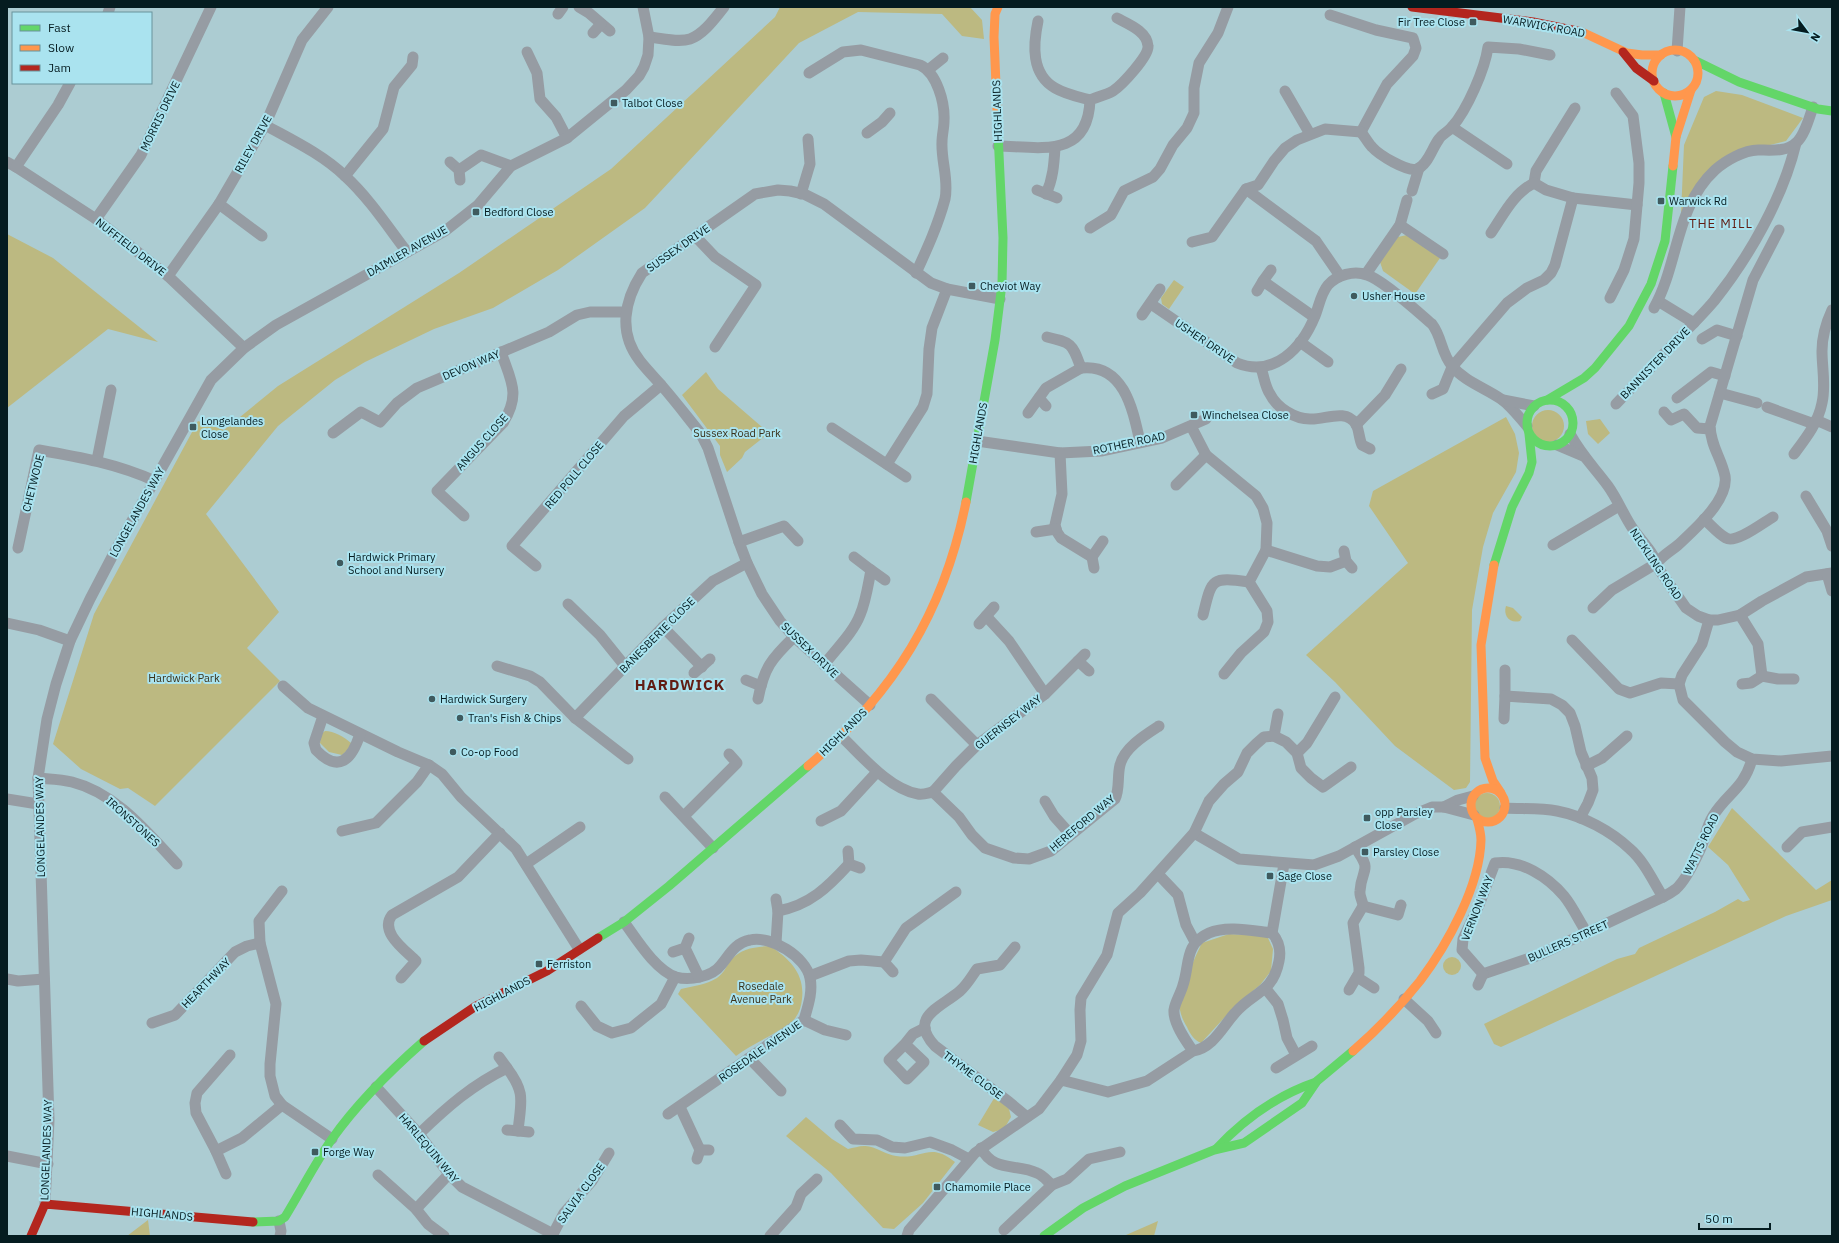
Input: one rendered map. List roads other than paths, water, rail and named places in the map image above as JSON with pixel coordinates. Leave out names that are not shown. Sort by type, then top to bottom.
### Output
[{"type":"street","name":"MORRIS DRIVE","points":[[96,219],[141,156],[211,7]]},
{"type":"street","name":"RILEY DRIVE","points":[[168,276],[219,204],[265,125],[302,40],[328,7]]},
{"type":"street","points":[[579,7],[610,31]]},
{"type":"street","points":[[643,7],[649,37],[676,40],[690,39],[705,28],[724,7]]},
{"type":"street","points":[[1090,228],[1103,222],[1111,215],[1124,191],[1153,177],[1160,169],[1173,145],[1187,128],[1194,113],[1194,88],[1199,63],[1218,33],[1228,7]]},
{"type":"street","name":"WARWICK ROAD","points":[[1412,7],[1540,23],[1574,29],[1591,34],[1623,52],[1640,55],[1661,55]]},
{"type":"street","points":[[1677,51],[1680,7]]},
{"type":"street","name":"HIGHLANDS","points":[[45,1204],[262,1223],[279,1221],[285,1217],[332,1139],[356,1108],[401,1061],[424,1041],[476,1006],[547,970],[624,922],[714,848],[842,737],[870,705],[897,671],[917,637],[945,578],[960,532],[977,441],[1000,299],[1003,265],[994,9]]},
{"type":"street","points":[[1330,15],[1376,30],[1413,38],[1415,41],[1416,48],[1413,56],[1387,84],[1361,132]]},
{"type":"street","points":[[1038,21],[1035,39],[1035,53],[1036,64],[1042,76],[1056,89],[1090,100],[1113,91],[1147,53],[1148,45],[1140,30],[1118,18]]},
{"type":"street","points":[[593,33],[601,24]]},
{"type":"street","name":"DAIMLER AVENUE","points":[[244,348],[276,325],[445,231],[478,206],[511,166],[567,138],[626,90],[639,76],[648,55],[649,37]]},
{"type":"street","points":[[1366,274],[1400,225],[1419,168],[1425,162],[1439,138],[1452,127],[1473,91],[1487,56],[1488,47],[1519,49],[1550,55]]},
{"type":"street","points":[[809,73],[843,52],[861,50],[920,65],[928,70],[938,88],[942,102],[944,120],[942,142],[946,181],[945,198],[934,236],[916,273]]},
{"type":"street","points":[[1691,90],[1678,96],[1664,93],[1659,90],[1654,81],[1653,67],[1661,55],[1666,52],[1677,51],[1689,55],[1706,68],[1738,82],[1813,107],[1832,111]]},
{"type":"street","points":[[527,52],[537,73],[540,99],[556,117],[567,138]]},
{"type":"street","name":"WARWICK ROAD","points":[[1623,52],[1636,68],[1654,81]]},
{"type":"street","points":[[345,176],[383,129],[394,87],[412,66],[413,57]]},
{"type":"street","points":[[928,70],[943,58]]},
{"type":"street","points":[[1501,399],[1534,406],[1584,378],[1616,344],[1640,307],[1655,272],[1665,241],[1676,137],[1691,90],[1697,82],[1698,73],[1694,60]]},
{"type":"street","points":[[1697,82],[1711,80],[1738,82]]},
{"type":"street","points":[[12,165],[58,105],[69,84]]},
{"type":"street","points":[[1285,91],[1310,134]]},
{"type":"street","points":[[1664,93],[1676,137]]},
{"type":"street","points":[[1610,298],[1624,270],[1634,239],[1639,163],[1633,116],[1616,94]]},
{"type":"street","points":[[998,146],[1055,148],[1068,144],[1077,137],[1085,126],[1090,112],[1090,100]]},
{"type":"street","name":"BANNISTER DRIVE","points":[[1616,404],[1694,323],[1728,283],[1756,238],[1779,193],[1792,160],[1796,143],[1803,132],[1813,107]]},
{"type":"street","points":[[1534,183],[1536,171],[1574,108]]},
{"type":"street","points":[[868,133],[882,122],[890,113]]},
{"type":"street","points":[[265,125],[320,155],[345,176],[364,196],[407,252]]},
{"type":"street","points":[[1452,127],[1507,164]]},
{"type":"street","points":[[1192,242],[1212,237],[1246,189],[1258,184],[1285,148],[1297,140],[1325,129],[1361,132]]},
{"type":"street","points":[[1361,132],[1371,147],[1378,152],[1405,168],[1412,170],[1419,168]]},
{"type":"street","points":[[801,194],[810,164],[808,139]]},
{"type":"street","name":"BANNISTER DRIVE","points":[[1694,323],[1656,305],[1667,279],[1687,209],[1704,182],[1715,170],[1742,153],[1758,150],[1769,152],[1781,150],[1796,143]]},
{"type":"street","points":[[1055,148],[1053,172],[1050,185],[1042,192],[1057,198]]},
{"type":"street","points":[[450,162],[459,175],[481,155],[511,166]]},
{"type":"street","name":"NUFFIELD DRIVE","points":[[12,165],[96,219],[168,276],[244,348]]},
{"type":"street","points":[[1534,183],[1546,190],[1572,198],[1637,205]]},
{"type":"street","points":[[1491,233],[1515,197],[1523,189],[1534,183]]},
{"type":"street","points":[[1246,189],[1316,241],[1340,276]]},
{"type":"street","name":"SUSSEX DRIVE","points":[[870,705],[794,637],[780,621],[762,594],[747,563],[708,448],[701,434],[639,360],[627,335],[626,312],[634,286],[642,273],[696,237],[755,194],[778,190],[801,194],[824,204],[916,273],[931,282],[947,289],[1000,299]]},
{"type":"street","points":[[1432,394],[1443,389],[1452,366],[1507,303],[1527,288],[1544,280],[1551,273],[1555,264],[1572,198]]},
{"type":"street","points":[[219,204],[262,236]]},
{"type":"street","points":[[1400,225],[1443,254]]},
{"type":"street","points":[[1593,608],[1612,590],[1657,563],[1662,556],[1677,546],[1704,519],[1719,501],[1725,476],[1711,439],[1710,429],[1753,280],[1779,230]]},
{"type":"street","points":[[696,237],[715,257],[756,285],[715,347]]},
{"type":"street","points":[[1270,270],[1260,286],[1314,317]]},
{"type":"street","points":[[1370,449],[1362,445],[1356,425],[1348,418],[1339,415],[1310,419],[1297,417],[1276,404],[1269,393],[1261,368],[1281,360],[1300,342],[1314,317],[1328,286],[1340,276],[1349,274],[1366,274],[1382,284],[1432,324],[1438,332],[1444,355],[1460,374],[1501,399],[1538,443],[1544,446],[1556,446]]},
{"type":"street","points":[[887,464],[923,407],[927,394],[929,349],[932,328],[947,289]]},
{"type":"street","points":[[1142,315],[1160,289]]},
{"type":"street","name":"USHER DRIVE","points":[[1151,304],[1237,363],[1247,367],[1261,368]]},
{"type":"street","points":[[1794,454],[1815,422],[1822,403],[1824,383],[1822,350],[1828,334],[1825,327],[1832,310]]},
{"type":"street","name":"DEVON WAY","points":[[333,433],[361,412],[380,422],[410,392],[549,332],[577,315],[590,312],[626,312]]},
{"type":"street","points":[[1702,339],[1717,330],[1736,336]]},
{"type":"street","points":[[1047,337],[1062,341],[1073,347],[1081,368]]},
{"type":"street","points":[[1300,342],[1328,362]]},
{"type":"street","name":"LONGELANDES WAY","points":[[31,1236],[45,1204],[48,1164],[49,1120],[38,804],[38,778],[47,719],[56,684],[70,641],[114,553],[211,380],[244,348]]},
{"type":"street","name":"ANGUS CLOSE","points":[[464,516],[437,491],[503,422],[510,412],[514,390],[501,352]]},
{"type":"street","points":[[1028,413],[1043,402],[1046,388],[1081,368],[1092,367],[1112,377],[1121,386],[1127,396],[1133,413],[1140,442]]},
{"type":"street","points":[[1356,425],[1384,395],[1401,369]]},
{"type":"street","points":[[1677,398],[1711,372],[1725,376]]},
{"type":"street","points":[[1529,473],[1544,457],[1564,441],[1570,434],[1573,424],[1572,416],[1575,398],[1584,378]]},
{"type":"street","name":"RED POLL CLOSE","points":[[536,566],[512,546],[624,416],[661,385]]},
{"type":"street","points":[[97,460],[111,390]]},
{"type":"street","points":[[1720,393],[1832,427]]},
{"type":"street","points":[[1547,400],[1562,404],[1570,411],[1572,416]]},
{"type":"street","points":[[1044,1236],[1056,1226],[1088,1205],[1119,1188],[1216,1149],[1244,1144],[1302,1103],[1309,1096],[1316,1082],[1351,1052],[1404,999],[1435,958],[1466,899],[1480,855],[1503,812],[1505,803],[1501,793],[1493,781],[1485,758],[1481,645],[1492,573],[1512,507],[1529,473],[1532,462],[1527,419],[1534,406]]},
{"type":"street","points":[[1664,412],[1671,420],[1684,414],[1697,428],[1710,429]]},
{"type":"street","name":"ROTHER ROAD","points":[[977,441],[1060,453],[1101,451],[1162,438],[1206,419]]},
{"type":"street","points":[[1191,426],[1206,455],[1256,496],[1263,508],[1267,523],[1266,550],[1249,582]]},
{"type":"street","points":[[832,428],[906,477]]},
{"type":"street","name":"NICKLING ROAD","points":[[1570,434],[1583,456],[1609,487],[1634,531],[1648,548],[1657,563],[1658,568],[1686,608],[1698,616],[1709,620]]},
{"type":"street","name":"NICKLING ROAD","points":[[1556,446],[1583,456]]},
{"type":"street","name":"CHETWODE","points":[[18,548],[39,450],[97,460],[136,472],[155,481]]},
{"type":"street","points":[[1060,453],[1062,494],[1056,529],[1061,538],[1092,557]]},
{"type":"street","points":[[1176,485],[1206,455]]},
{"type":"street","points":[[1806,496],[1828,531],[1832,546]]},
{"type":"street","points":[[1553,545],[1619,506]]},
{"type":"street","points":[[1704,519],[1726,539],[1732,539],[1740,537],[1773,516]]},
{"type":"street","points":[[739,542],[784,526],[798,541]]},
{"type":"street","points":[[1036,532],[1056,529]]},
{"type":"street","points":[[1094,568],[1092,557],[1103,541]]},
{"type":"street","points":[[1266,550],[1317,566],[1330,567],[1347,560]]},
{"type":"street","points":[[854,558],[885,580]]},
{"type":"street","name":"BANESBERIE CLOSE","points":[[575,718],[663,627],[713,581],[747,563]]},
{"type":"street","points":[[824,665],[855,625],[860,616],[865,602],[871,570]]},
{"type":"street","points":[[1832,591],[1830,573],[1806,576],[1740,615],[1718,620],[1709,620],[1702,644],[1682,675],[1679,684],[1683,700],[1737,752],[1752,759],[1781,761],[1832,756]]},
{"type":"street","points":[[1203,615],[1208,592],[1216,582],[1222,579],[1249,582]]},
{"type":"street","points":[[1224,674],[1241,653],[1264,632],[1268,622],[1267,611],[1249,582]]},
{"type":"street","points":[[568,604],[600,635],[625,666]]},
{"type":"street","points":[[994,608],[982,620],[1009,641],[1045,694]]},
{"type":"street","points":[[1740,615],[1758,644],[1762,676]]},
{"type":"street","points":[[7,623],[39,630],[70,641]]},
{"type":"street","points":[[663,627],[702,666]]},
{"type":"street","points":[[758,699],[768,665],[794,637]]},
{"type":"street","points":[[1572,640],[1619,689],[1630,693],[1660,683],[1679,684]]},
{"type":"street","name":"GUERNSEY WAY","points":[[933,792],[977,745],[1045,694],[1081,658],[1088,671]]},
{"type":"street","points":[[497,666],[530,676],[540,682],[575,718],[628,759]]},
{"type":"street","points":[[1504,720],[1505,670]]},
{"type":"street","points":[[1742,684],[1751,683],[1762,676],[1778,679],[1794,679]]},
{"type":"street","points":[[746,680],[761,686]]},
{"type":"street","points":[[283,686],[308,708],[360,734],[429,765],[442,774],[461,797],[516,849],[579,949]]},
{"type":"street","points":[[1505,696],[1551,699],[1562,705],[1570,714],[1573,720],[1581,752],[1592,778],[1593,790],[1580,818]]},
{"type":"street","points":[[1297,752],[1307,743],[1335,697]]},
{"type":"street","points":[[931,699],[977,745]]},
{"type":"street","points":[[1274,736],[1278,714]]},
{"type":"street","points":[[323,716],[314,743],[316,750],[328,760],[338,763],[344,761],[350,756],[356,746],[360,734]]},
{"type":"street","name":"HEREFORD WAY","points":[[933,792],[959,817],[972,835],[986,848],[1001,854],[1029,859],[1051,852],[1070,834],[1115,799],[1118,794],[1120,764],[1124,756],[1132,746],[1159,726]]},
{"type":"street","points":[[907,1236],[909,1230],[969,1159],[982,1148],[1039,1109],[1060,1080],[1077,1055],[1081,1041],[1081,998],[1107,955],[1118,913],[1158,874],[1194,833],[1209,801],[1224,784],[1238,772],[1248,753],[1264,737],[1274,736],[1286,742],[1297,752],[1301,768],[1311,778],[1324,787],[1351,767]]},
{"type":"street","points":[[1586,766],[1602,758],[1627,736]]},
{"type":"street","points":[[842,737],[877,772],[910,792],[920,794],[933,792]]},
{"type":"street","points":[[684,816],[737,763],[729,754]]},
{"type":"street","points":[[1480,855],[1481,840],[1476,817],[1470,806],[1485,758]]},
{"type":"street","name":"WATTS ROAD","points":[[1663,897],[1676,889],[1687,875],[1700,849],[1707,826],[1718,808],[1742,783],[1748,773],[1752,759]]},
{"type":"street","points":[[342,831],[376,823],[417,782],[429,765]]},
{"type":"street","points":[[821,822],[841,811],[877,772]]},
{"type":"street","name":"IRONSTONES","points":[[38,778],[71,782],[98,792],[113,801],[143,828],[177,864]]},
{"type":"street","points":[[1444,807],[1486,788],[1491,788],[1501,793]]},
{"type":"street","points":[[665,797],[714,848]]},
{"type":"street","points":[[7,799],[38,804]]},
{"type":"street","points":[[1045,801],[1054,816],[1070,834]]},
{"type":"street","points":[[1194,833],[1239,859],[1284,864],[1314,865],[1328,861],[1415,814],[1432,807],[1444,807],[1476,817],[1487,823],[1493,822],[1503,812],[1557,811],[1580,818],[1609,833],[1631,849],[1646,869],[1663,897]]},
{"type":"street","points":[[526,864],[580,827]]},
{"type":"street","points":[[1787,847],[1802,832],[1832,828]]},
{"type":"street","points":[[401,978],[416,961],[391,936],[388,928],[388,920],[392,915],[458,877],[500,833]]},
{"type":"street","points":[[1349,990],[1359,968],[1353,937],[1353,923],[1363,906],[1360,890],[1366,867],[1365,861],[1356,847]]},
{"type":"street","points":[[778,911],[793,908],[816,896],[855,866],[848,851]]},
{"type":"street","name":"VERNON WAY","points":[[1483,974],[1462,950],[1463,939],[1479,905],[1495,863],[1505,861],[1521,866],[1539,874],[1552,883],[1565,897],[1587,933]]},
{"type":"street","points":[[1060,1080],[1108,1092],[1147,1081],[1193,1051],[1200,1050],[1211,1041],[1235,1012],[1266,989],[1277,974],[1280,957],[1279,944],[1272,933],[1284,864]]},
{"type":"street","points":[[1158,874],[1178,895],[1186,925],[1195,942]]},
{"type":"street","points":[[282,891],[258,921],[260,943],[276,1004],[270,1076],[275,1096],[282,1105],[332,1139]]},
{"type":"street","points":[[884,962],[906,928],[956,892]]},
{"type":"street","name":"BULLERS STREET","points":[[1483,974],[1539,955],[1663,897]]},
{"type":"street","points":[[776,899],[778,911],[776,943]]},
{"type":"street","points":[[1363,906],[1398,915],[1401,905]]},
{"type":"street","points":[[624,922],[652,959],[662,969],[675,977],[699,977],[712,973],[720,967],[728,954],[738,944],[750,940],[763,939],[776,943],[799,960],[810,976],[849,961],[861,960],[884,962],[893,972]]},
{"type":"street","points":[[1193,1051],[1180,1032],[1174,1011],[1184,983],[1186,962],[1195,942],[1209,933],[1229,930],[1272,933]]},
{"type":"street","name":"HEARTHWAY","points":[[152,1023],[175,1015],[235,952],[247,946],[260,943]]},
{"type":"street","points":[[673,952],[687,943],[699,977]]},
{"type":"street","points":[[905,1044],[913,1034],[925,1028],[927,1018],[934,1009],[961,991],[977,969],[1000,965],[1015,947]]},
{"type":"street","points":[[1478,985],[1483,974]]},
{"type":"street","name":"ROSEDALE AVENUE","points":[[668,1114],[680,1108],[804,1020],[811,994],[810,976]]},
{"type":"street","points":[[581,1006],[597,1026],[612,1033],[631,1028],[661,1004],[675,977]]},
{"type":"street","points":[[1356,977],[1374,988]]},
{"type":"street","points":[[7,979],[18,981],[44,979]]},
{"type":"street","points":[[1266,989],[1278,1004],[1287,1038],[1296,1055]]},
{"type":"street","points":[[1404,999],[1428,1021],[1436,1033]]},
{"type":"street","points":[[804,1020],[825,1030],[846,1035]]},
{"type":"street","name":"THYME CLOSE","points":[[925,1028],[926,1036],[935,1046],[1027,1117]]},
{"type":"street","points":[[1276,1068],[1312,1046]]},
{"type":"street","points":[[226,1174],[216,1150],[196,1113],[194,1103],[197,1093],[230,1055]]},
{"type":"street","points":[[499,1057],[517,1082],[520,1091],[518,1131]]},
{"type":"street","points":[[749,1058],[781,1090]]},
{"type":"street","points":[[419,1134],[458,1098],[485,1079],[507,1068]]},
{"type":"street","points":[[1216,1149],[1234,1129],[1291,1092],[1302,1086],[1316,1082]]},
{"type":"street","name":"HARLEQUIN WAY","points":[[376,1087],[419,1134],[449,1174],[462,1187],[552,1235]]},
{"type":"street","points":[[216,1150],[242,1138],[282,1105]]},
{"type":"street","points":[[680,1108],[702,1153]]},
{"type":"street","points":[[840,1125],[853,1139],[877,1140],[892,1147],[905,1148],[930,1142],[952,1150],[969,1159]]},
{"type":"street","points":[[982,1148],[986,1156],[996,1164],[1038,1173],[1052,1185]]},
{"type":"street","name":"SALVIA CLOSE","points":[[552,1235],[564,1213],[595,1177],[609,1152]]},
{"type":"street","points":[[1004,1230],[1052,1185],[1067,1179],[1089,1159],[1120,1152]]},
{"type":"street","points":[[7,1156],[48,1164]]},
{"type":"street","points":[[416,1209],[449,1174]]},
{"type":"street","points":[[378,1175],[416,1209],[428,1224],[444,1236]]},
{"type":"street","points":[[770,1236],[796,1208],[801,1194],[817,1179]]},
{"type":"street","points":[[279,1221],[281,1231],[280,1236]]},
{"type":"place","name":"Fir Tree Close","points":[[1473,22]]},
{"type":"place","name":"Talbot Close","points":[[614,103]]},
{"type":"place","name":"Warwick Rd","points":[[1661,201]]},
{"type":"place","name":"Bedford Close","points":[[476,212]]},
{"type":"place","name":"Cheviot Way","points":[[972,286]]},
{"type":"place","name":"Usher House","points":[[1354,296]]},
{"type":"place","name":"Winchelsea Close","points":[[1194,415]]},
{"type":"place","name":"Longelandes Close","points":[[193,427]]},
{"type":"place","name":"Hardwick Primary School and Nursery","points":[[340,563]]},
{"type":"place","name":"Hardwick Surgery","points":[[432,699]]},
{"type":"place","name":"Tran's Fish & Chips","points":[[460,718]]},
{"type":"place","name":"Co-op Food","points":[[453,752]]},
{"type":"place","name":"opp Parsley Close","points":[[1367,818]]},
{"type":"place","name":"Parsley Close","points":[[1365,852]]},
{"type":"place","name":"Sage Close","points":[[1270,876]]},
{"type":"place","name":"Ferriston","points":[[539,964]]},
{"type":"place","name":"Forge Way","points":[[315,1152]]},
{"type":"place","name":"Chamomile Place","points":[[937,1187]]},
{"type":"district","name":"THE MILL","points":[[1721,223]]},
{"type":"district","name":"HARDWICK","points":[[680,684]]},
{"type":"park label","name":"Sussex Road Park","points":[[737,433]]},
{"type":"park label","name":"Hardwick Park","points":[[184,678]]},
{"type":"park label","name":"Rosedale Avenue Park","points":[[761,992]]}]
